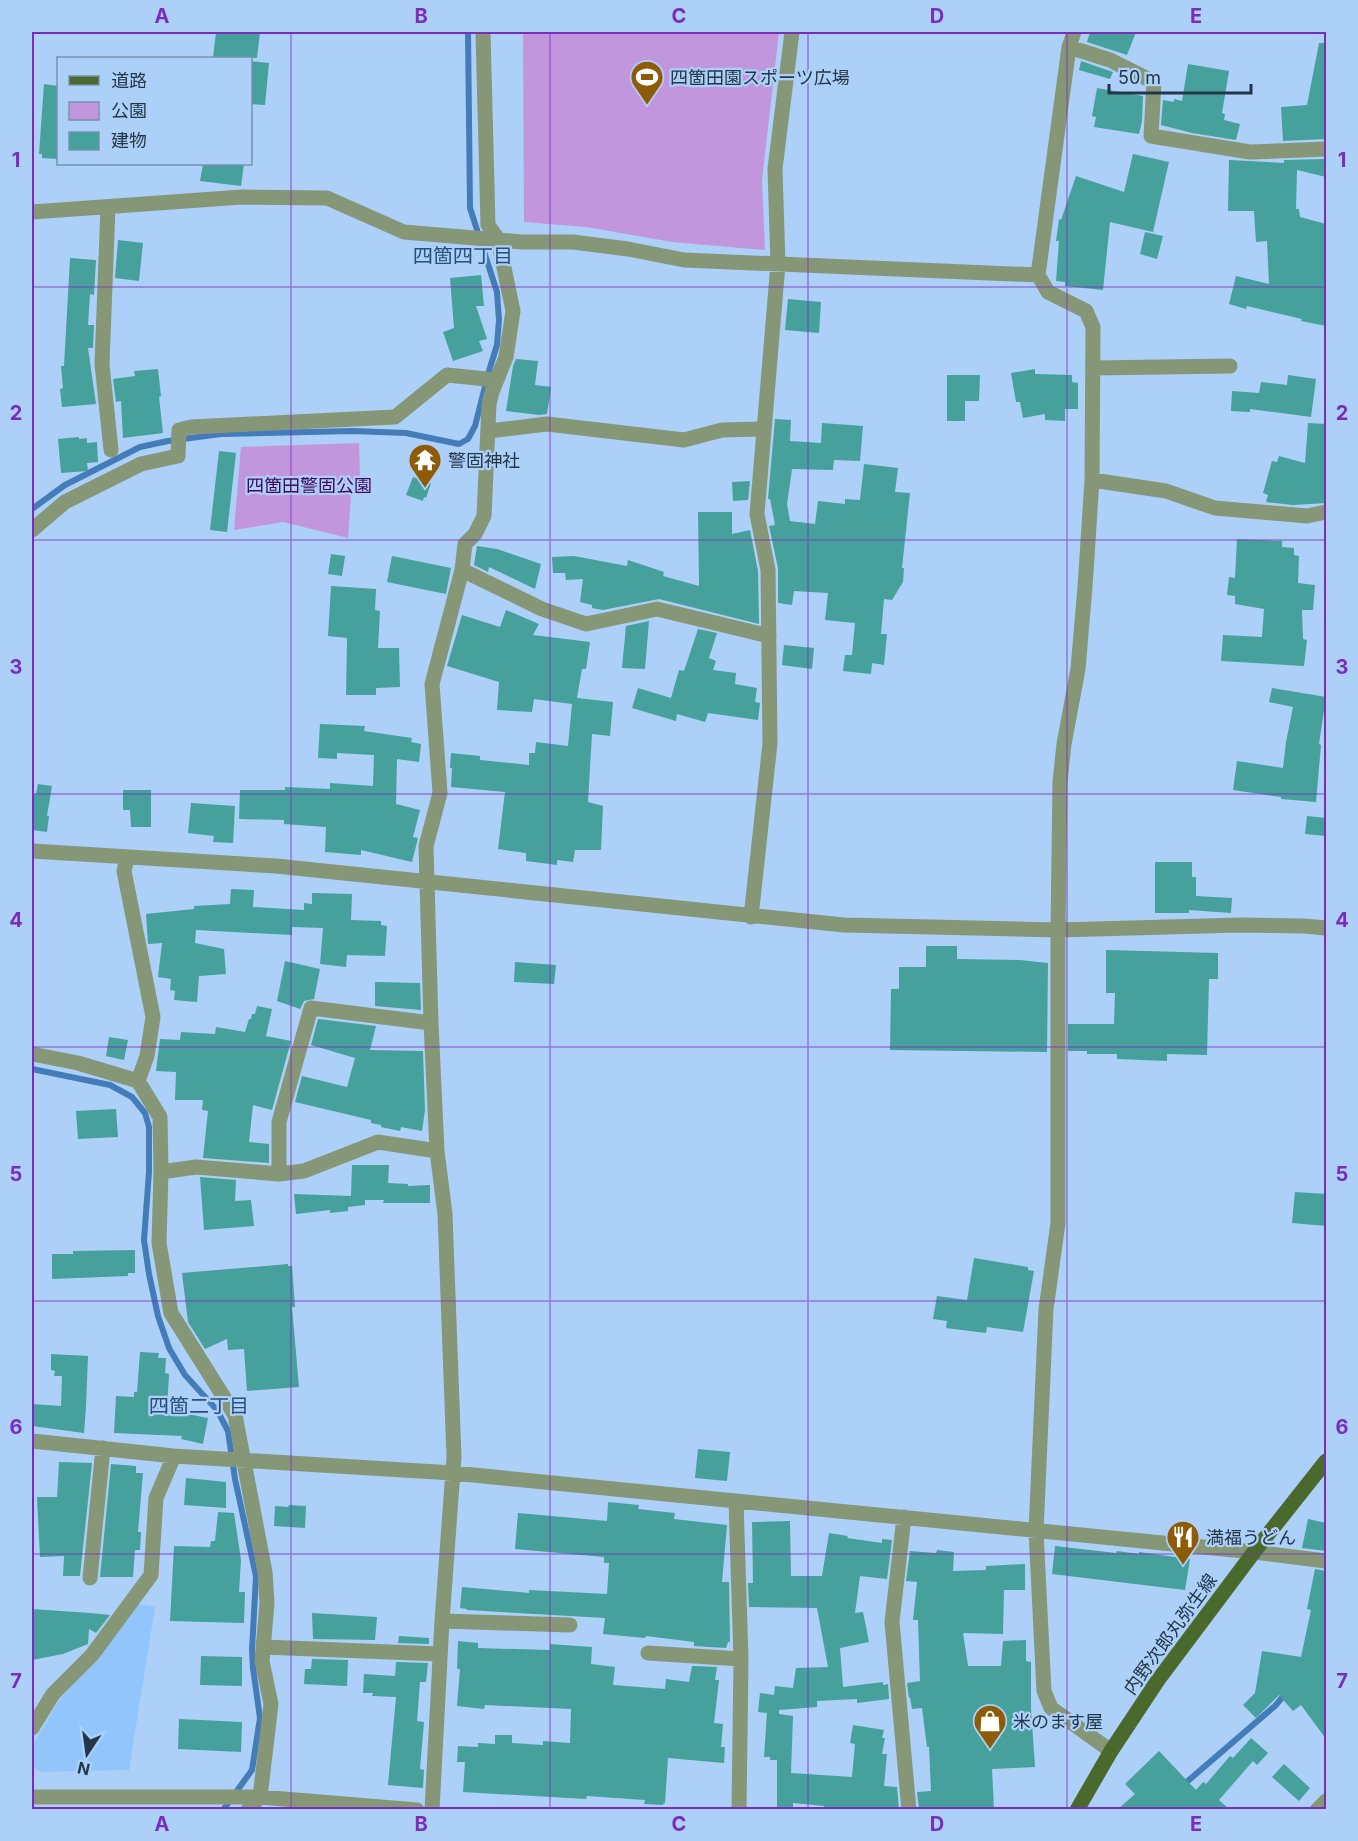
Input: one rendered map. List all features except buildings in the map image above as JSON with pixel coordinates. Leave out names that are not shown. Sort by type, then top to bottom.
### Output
[{"type":"main road","name":"内野次郎丸弥生線","points":[[1077,1809],[1111,1751],[1158,1680],[1326,1461]]},
{"type":"street","points":[[432,1809],[454,1457],[445,1214],[437,1151],[431,1023],[426,846],[441,793],[432,684],[462,570],[465,544],[475,534],[484,516],[489,404],[506,357],[513,311],[488,225],[483,32]]},
{"type":"street","points":[[751,917],[770,743],[768,570],[757,514],[778,264],[775,170],[792,32]]},
{"type":"street","points":[[1074,32],[1069,47],[1038,275],[1048,292],[1086,311],[1094,327],[1092,480],[1078,669],[1064,744],[1060,782],[1058,1223],[1046,1309],[1036,1531],[1044,1691],[1051,1708],[1111,1751]]},
{"type":"street","points":[[1069,47],[1110,60],[1154,82],[1151,136],[1250,152],[1326,149]]},
{"type":"street","points":[[32,212],[243,197],[327,198],[404,232],[522,242],[573,242],[628,249],[684,260],[1038,275]]},
{"type":"street","points":[[108,207],[102,364],[111,450]]},
{"type":"street","points":[[1093,368],[1230,366]]},
{"type":"street","points":[[32,530],[65,502],[141,464],[178,456],[179,430],[191,427],[395,417],[447,375],[496,380]]},
{"type":"street","points":[[489,431],[547,424],[684,440],[722,430],[763,429]]},
{"type":"street","points":[[1092,480],[1166,491],[1215,508],[1307,516],[1326,512]]},
{"type":"street","points":[[462,570],[542,609],[586,624],[657,609],[769,636]]},
{"type":"street","points":[[32,851],[276,866],[844,925],[1058,930],[1241,925],[1326,928]]},
{"type":"street","points":[[127,858],[124,871],[153,1017],[147,1056],[138,1081]]},
{"type":"street","points":[[279,1174],[279,1122],[310,1008],[431,1023]]},
{"type":"street","points":[[32,1054],[78,1063],[138,1081],[159,1117],[162,1172],[159,1243],[171,1313],[235,1415],[265,1572],[267,1602],[262,1661],[271,1704],[253,1801]]},
{"type":"street","points":[[162,1172],[196,1167],[279,1174],[304,1171],[378,1142],[437,1151]]},
{"type":"street","points":[[32,1441],[174,1456],[453,1473],[1254,1552],[1326,1562]]},
{"type":"street","points":[[90,1578],[103,1448]]},
{"type":"street","points":[[32,1728],[53,1694],[92,1655],[151,1575],[156,1498],[174,1456]]},
{"type":"street","points":[[736,1500],[741,1659],[739,1809]]},
{"type":"street","points":[[904,1517],[892,1622],[909,1809]]},
{"type":"street","points":[[442,1621],[570,1625]]},
{"type":"street","points":[[263,1647],[440,1654]]},
{"type":"street","points":[[648,1653],[741,1659]]},
{"type":"street","points":[[32,1797],[142,1803],[220,1797],[253,1801],[417,1809]]},
{"type":"street","points":[[1317,1809],[1326,1801]]},
{"type":"shaded area","points":[[139,1604],[155,1607],[129,1770],[40,1772],[32,1766],[32,1746],[59,1701]]},
{"type":"green space","name":"四箇田園スポーツ広場","points":[[523,32],[779,32],[762,180],[765,250],[672,242],[586,227],[524,222]]},
{"type":"green space","name":"四箇田警固公園","points":[[359,443],[360,479],[351,496],[348,538],[283,522],[234,530],[241,447]]},
{"type":"waterway","points":[[32,509],[65,485],[140,447],[168,441],[221,434],[353,431],[406,433],[459,444],[468,439],[475,426],[497,345],[499,320],[497,292],[470,208],[468,32]]},
{"type":"waterway","points":[[32,1069],[110,1085],[132,1097],[145,1113],[149,1127],[149,1172],[144,1240],[158,1316],[169,1348],[185,1375],[217,1410],[228,1431],[235,1479],[256,1576],[252,1650],[260,1718],[252,1770],[223,1810]]},
{"type":"waterway","points":[[1182,1786],[1275,1706],[1286,1693]]},
{"type":"place","name":"四箇田園スポーツ広場","points":[[647,106]]},
{"type":"place","name":"警固神社","points":[[425,489]]},
{"type":"place","name":"満福うどん","points":[[1183,1566]]},
{"type":"place","name":"米のます屋","points":[[990,1750]]},
{"type":"district","name":"四箇四丁目","points":[[463,256]]},
{"type":"district","name":"四箇二丁目","points":[[199,1406]]}]
